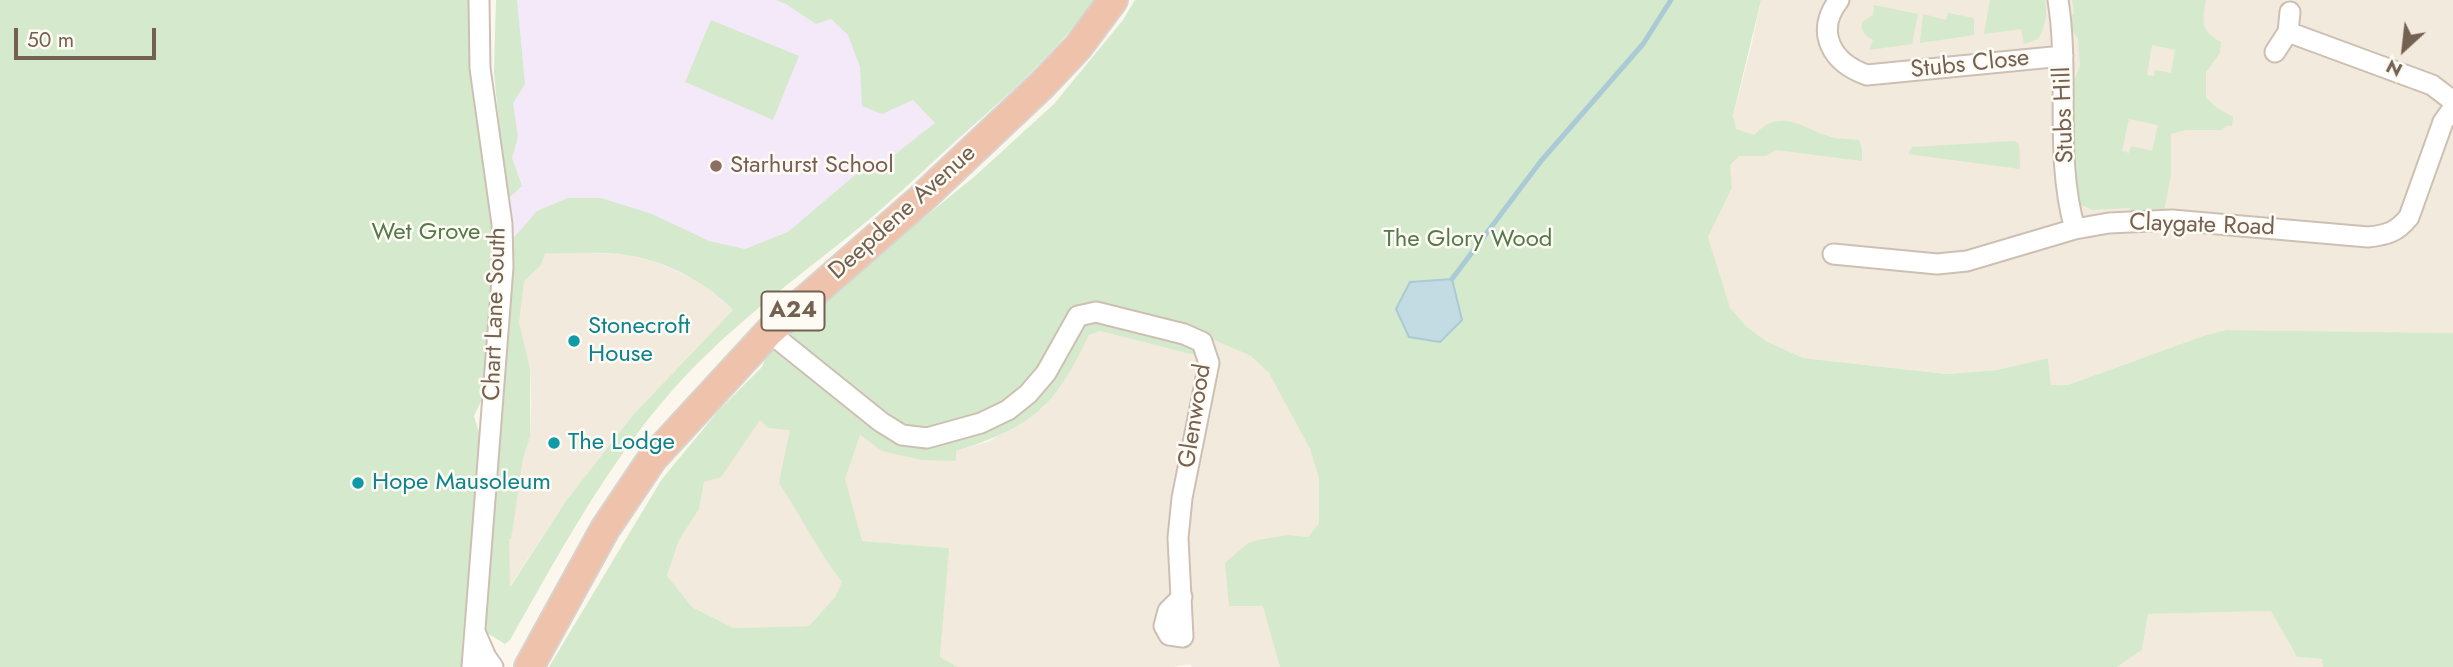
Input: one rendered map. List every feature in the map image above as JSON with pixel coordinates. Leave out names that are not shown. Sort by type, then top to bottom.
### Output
[{"type":"highway","name":"Deepdene Avenue","points":[[529,667],[606,529],[652,459],[769,332],[921,199],[1042,85],[1078,47],[1113,0]]},
{"type":"street","name":"Chart Lane South","points":[[472,667],[503,267],[499,199],[480,68],[479,0]]},
{"type":"street","name":"Stubs Close","points":[[1839,0],[1828,22],[1829,44],[1835,55],[1856,72],[1877,76],[1983,62],[2063,56]]},
{"type":"street","name":"Stubs Hill","points":[[2058,0],[2063,56],[2067,198],[2075,229]]},
{"type":"street","points":[[2275,52],[2289,22],[2432,85],[2453,101]]},
{"type":"street","name":"Claygate Road","points":[[1833,254],[1937,264],[1967,261],[2075,229],[2109,223],[2172,220],[2368,237],[2389,235],[2400,228],[2409,217],[2443,121],[2453,108]]},
{"type":"street","name":"Glenwood","points":[[769,332],[881,422],[902,435],[927,438],[981,423],[1008,410],[1028,394],[1046,373],[1078,316],[1096,312],[1184,334],[1202,342],[1209,363],[1182,498],[1178,538],[1182,597]]},
{"type":"street","name":"Chart Lane South","points":[[474,629],[493,667]]},
{"type":"shaded area","name":"Starhurst School","points":[[496,0],[1054,0],[1034,71],[873,216],[733,310],[699,281],[653,261],[626,254],[512,251],[494,73]]},
{"type":"shaded area","points":[[1761,0],[2453,0],[2453,333],[2226,330],[2068,385],[2051,385],[2048,358],[1997,370],[1947,374],[1803,358],[1766,341],[1747,327],[1729,308],[1708,237],[1732,188],[1727,141]]},
{"type":"shaded area","points":[[512,251],[626,254],[653,261],[699,281],[733,310],[633,415],[566,501],[509,587],[509,538],[523,459],[530,437],[531,399],[530,368],[518,323]]},
{"type":"shaded area","points":[[1100,331],[1198,356],[1214,340],[1251,356],[1269,373],[1277,387],[1310,449],[1319,480],[1319,523],[1308,537],[1288,535],[1248,543],[1280,667],[1192,667],[1190,664],[1173,667],[958,667],[940,657],[948,548],[862,541],[835,597],[809,626],[734,628],[692,607],[667,577],[679,539],[699,509],[704,482],[769,410],[860,435],[882,451],[956,461],[956,451],[990,441],[1044,407],[1059,389],[1089,335]]},
{"type":"shaded area","points":[[2271,611],[2297,657],[2407,667],[2117,667],[2142,650],[2148,614]]},
{"type":"green space","name":"Wet Grove","points":[[0,0],[470,0],[492,189],[494,266],[486,391],[474,416],[481,439],[462,646],[464,667],[0,667]]},
{"type":"green space","points":[[496,0],[517,0],[525,84],[513,103],[518,137],[512,158],[522,186],[507,200],[494,73]]},
{"type":"green space","points":[[776,0],[1094,0],[1051,52],[1003,99],[871,218],[741,323],[671,392],[619,458],[510,640],[505,644],[487,633],[481,615],[511,241],[537,211],[568,198],[601,198],[652,214],[709,241],[745,249],[788,232],[861,170],[889,159],[935,123],[913,100],[882,114],[862,106],[860,67],[848,35],[831,19],[816,24]],"holes":[[[545,253],[617,254],[657,262],[685,274],[711,290],[733,310],[633,415],[566,501],[510,587],[509,539],[523,459],[530,437],[530,368],[519,323],[524,281],[541,265]]]},
{"type":"green space","name":"The Glory Wood","points":[[1135,0],[1761,0],[1733,116],[1736,129],[1754,135],[1774,122],[1792,122],[1831,137],[1859,140],[1862,149],[1862,161],[1776,150],[1766,156],[1739,156],[1730,165],[1732,188],[1708,237],[1730,308],[1747,327],[1766,341],[1803,358],[1947,374],[1997,370],[2048,358],[2051,385],[2068,385],[2226,330],[2453,333],[2453,667],[2323,667],[2322,659],[2297,657],[2271,611],[2148,614],[2142,650],[2117,667],[1280,667],[1263,606],[1229,606],[1225,563],[1248,543],[1288,535],[1308,537],[1319,523],[1319,479],[1310,449],[1269,373],[1251,356],[1214,340],[1198,356],[1100,331],[1089,335],[1064,381],[1040,410],[1000,435],[956,451],[956,461],[922,460],[882,451],[860,435],[845,479],[862,541],[949,548],[940,657],[958,667],[549,667],[662,479],[719,410],[762,367],[769,349],[974,177],[1054,104],[1123,20]],"holes":[[[760,420],[768,428],[790,430],[779,483],[842,582],[835,597],[809,626],[734,628],[692,607],[667,576],[679,540],[699,509],[704,482],[721,477]]]},
{"type":"green space","points":[[1990,0],[2045,0],[2045,20],[2038,39],[2024,44],[2021,29],[1984,34]]},
{"type":"green space","points":[[2072,0],[2206,0],[2204,25],[2209,33],[2221,42],[2220,53],[2206,72],[2206,98],[2233,117],[2232,126],[2226,126],[2222,130],[2186,130],[2171,134],[2171,174],[2164,212],[2130,214],[2130,208],[2092,210],[2080,204],[2076,190],[2072,85],[2080,66],[2078,38],[2069,28],[2068,18],[2074,14]],"holes":[[[2152,45],[2175,50],[2171,73],[2155,70],[2154,76],[2147,75]],[[2129,119],[2158,125],[2152,151],[2131,146],[2129,153],[2122,151]]]},
{"type":"green space","points":[[1874,5],[1918,14],[1912,44],[1869,50],[1873,40],[1864,33],[1862,22],[1873,15]]},
{"type":"green space","points":[[1948,13],[1974,18],[1974,35],[1920,43],[1923,14],[1946,20]]},
{"type":"green space","points":[[711,20],[799,56],[773,120],[685,82]]},
{"type":"green space","points":[[2015,141],[2019,145],[2020,169],[1908,154],[1912,147]]},
{"type":"water","points":[[1452,279],[1462,320],[1440,342],[1409,337],[1396,309],[1410,282]]},
{"type":"waterway","points":[[1452,279],[1541,161],[1643,44],[1671,0]]},
{"type":"place","name":"Starhurst School","points":[[716,166]]},
{"type":"place","name":"Stonecroft House","points":[[574,341]]},
{"type":"place","name":"The Lodge","points":[[554,443]]},
{"type":"place","name":"Hope Mausoleum","points":[[358,483]]}]
